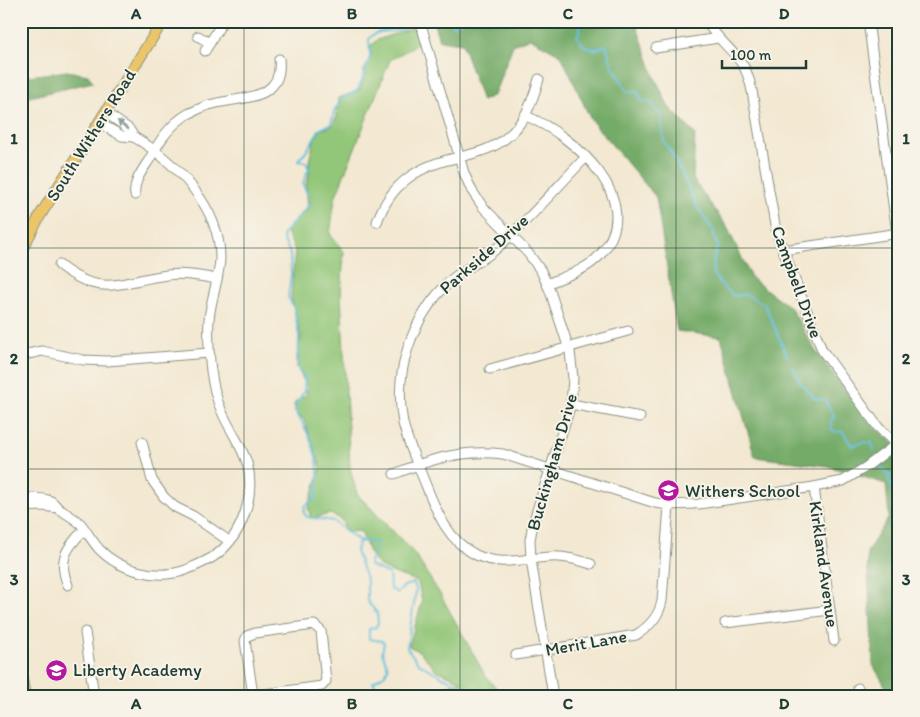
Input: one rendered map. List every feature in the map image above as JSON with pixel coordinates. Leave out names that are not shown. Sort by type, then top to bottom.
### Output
[{"type":"main road","name":"South Withers Road","points":[[21,251],[41,214],[163,21]]},
{"type":"main road","points":[[21,674],[24,696]]},
{"type":"street","points":[[198,36],[208,47],[223,21]]},
{"type":"street","name":"Buckingham Drive","points":[[420,21],[459,157],[472,191],[491,216],[528,253],[541,271],[569,347],[573,378],[571,404],[531,531],[531,560],[553,696]]},
{"type":"street","name":"Campbell Drive","points":[[706,21],[718,38],[742,64],[748,76],[776,232],[822,350],[878,427],[897,446]]},
{"type":"street","points":[[783,250],[898,233],[868,21]]},
{"type":"street","points":[[656,48],[718,38]]},
{"type":"street","points":[[134,195],[134,186],[158,142],[170,129],[186,115],[209,105],[255,96],[272,87],[278,80],[281,72],[279,60]]},
{"type":"street","points":[[377,222],[386,200],[414,174],[429,166],[483,150],[500,142],[514,131],[526,116],[539,79]]},
{"type":"street","points":[[21,498],[43,498],[53,502],[70,515],[108,557],[133,570],[159,574],[183,571],[214,556],[236,532],[246,511],[250,480],[246,462],[218,400],[209,353],[209,318],[220,258],[216,234],[207,208],[182,175],[170,163],[134,137],[129,129],[106,113]]},
{"type":"street","points":[[526,116],[558,132],[586,157],[600,172],[611,191],[615,211],[613,232],[608,244],[600,255],[585,267],[547,284]]},
{"type":"street","points":[[99,123],[122,136],[134,137]]},
{"type":"street","name":"Parkside Drive","points":[[586,157],[489,254],[461,272],[440,292],[421,316],[410,340],[402,368],[401,408],[406,434],[417,464],[442,522],[459,544],[493,561],[514,562],[560,557],[591,564]]},
{"type":"street","points":[[59,265],[87,282],[101,286],[115,286],[169,275],[190,274],[217,279]]},
{"type":"street","points":[[490,369],[628,332]]},
{"type":"street","points":[[28,354],[42,351],[83,360],[107,361],[209,353]]},
{"type":"street","points":[[571,404],[640,417]]},
{"type":"street","points":[[142,442],[145,460],[152,480],[164,497],[175,507],[193,516],[229,541]]},
{"type":"street","points":[[394,474],[417,464],[454,454],[481,451],[502,454],[656,503],[670,505],[697,504],[843,481],[897,446]]},
{"type":"street","name":"Kirkland Avenue","points":[[814,487],[834,640]]},
{"type":"street","name":"Merit Lane","points":[[516,655],[636,635],[646,629],[660,609],[662,601],[670,505]]},
{"type":"street","points":[[21,507],[43,506],[59,508]]},
{"type":"street","points":[[68,585],[63,574],[63,561],[71,544],[84,530]]},
{"type":"street","points":[[725,623],[830,610]]},
{"type":"street","points":[[314,625],[320,630],[326,681],[322,686],[251,696],[245,641],[247,636],[255,633],[314,625]]},
{"type":"street","points":[[85,632],[94,696]]},
{"type":"green space","points":[[433,21],[635,21],[654,75],[668,106],[695,134],[693,179],[727,227],[752,279],[791,308],[815,350],[866,418],[899,448],[899,696],[891,696],[873,665],[867,552],[889,517],[886,484],[828,466],[755,457],[721,337],[677,331],[656,197],[591,120],[561,55],[530,38],[513,45],[494,95],[482,101],[462,43],[439,40]]},
{"type":"green space","points":[[415,27],[419,43],[390,60],[335,198],[330,234],[344,252],[341,295],[350,468],[357,494],[414,553],[440,594],[485,675],[503,696],[449,696],[444,687],[461,681],[436,670],[420,652],[409,646],[422,602],[418,582],[378,565],[369,552],[361,533],[359,531],[350,532],[345,529],[341,519],[330,514],[311,518],[308,508],[321,468],[304,420],[296,413],[294,405],[296,401],[306,395],[307,386],[297,368],[297,356],[301,337],[291,297],[295,250],[286,232],[308,208],[306,185],[314,140],[320,130],[332,126],[337,116],[339,98],[361,89],[364,70],[371,57],[370,46],[377,40]]},
{"type":"green space","points":[[67,71],[88,75],[93,82],[21,99],[21,77]]},
{"type":"waterway","points":[[452,21],[453,26],[462,21]]},
{"type":"waterway","points":[[572,21],[573,24],[580,23],[580,30],[577,36],[583,45],[594,50],[606,45],[612,65],[628,92],[638,92],[641,101],[651,102],[661,116],[664,142],[675,159],[698,208],[714,231],[714,237],[718,246],[714,258],[713,274],[724,288],[734,296],[746,294],[765,305],[787,356]]},
{"type":"waterway","points":[[411,24],[400,30],[376,33],[369,39],[370,57],[357,91],[344,98],[335,109],[331,124],[319,130],[306,152],[298,161],[306,162],[309,169],[304,181],[304,188],[310,204],[283,234],[283,239],[290,253],[291,274],[288,297],[294,308],[299,336],[298,369],[305,377],[304,391],[295,411],[310,439],[316,455],[318,470],[316,498],[305,506],[304,513],[307,517],[333,521],[358,540],[377,543],[369,565],[389,574],[390,589],[398,593],[404,586],[414,583],[416,590],[407,648],[418,663],[467,688],[468,696]]},
{"type":"waterway","points":[[793,367],[800,382],[815,399],[825,400],[834,417],[831,421],[832,431],[843,432],[852,446],[863,442],[872,443],[874,450]]},
{"type":"waterway","points":[[878,465],[890,475],[899,479]]},
{"type":"waterway","points":[[887,473],[899,510]]},
{"type":"waterway","points":[[363,541],[358,544],[356,551],[367,581],[367,601],[377,613],[378,623],[376,627],[369,629],[369,639],[382,641],[384,644],[382,652],[388,668],[385,674],[373,682],[382,696]]},
{"type":"place","name":"Withers School","points":[[669,491]]},
{"type":"place","name":"Liberty Academy","points":[[57,670]]}]
